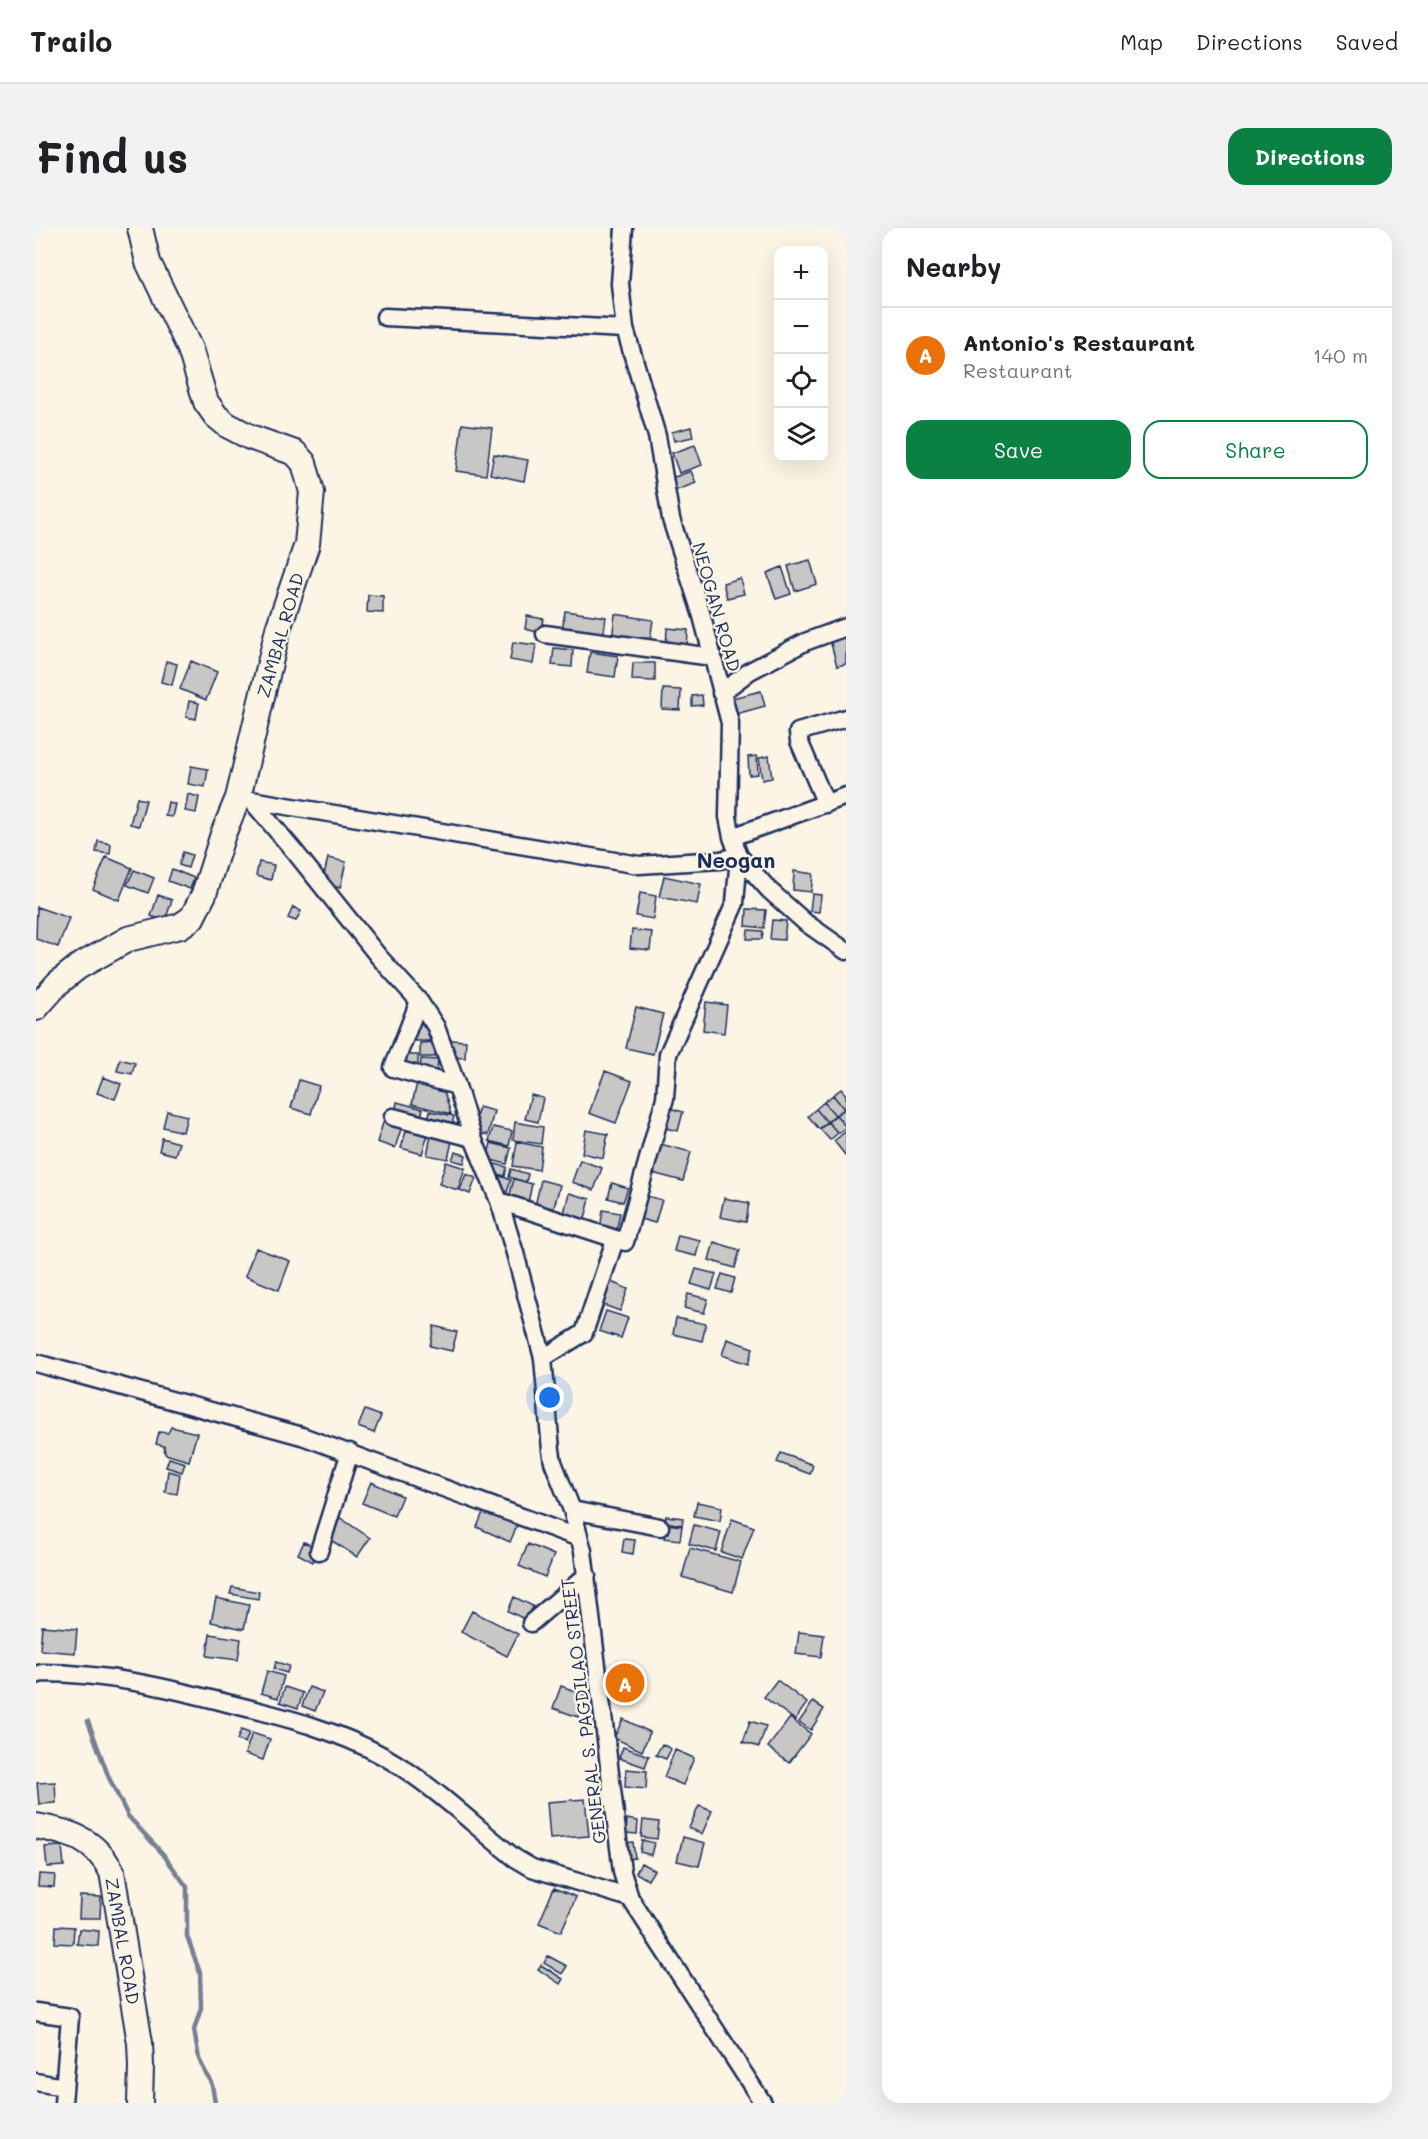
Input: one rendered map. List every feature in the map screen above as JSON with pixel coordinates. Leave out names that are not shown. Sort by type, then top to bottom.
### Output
[{"type":"street","name":"ZAMBAL ROAD","points":[[36,1008],[58,983],[78,967],[128,939],[188,922],[204,894],[223,834],[244,799],[278,629],[307,544],[312,492],[304,463],[295,453],[227,425],[216,416],[206,402],[190,349],[148,262],[140,228]]},
{"type":"street","name":"NEOGAN ROAD","points":[[624,228],[620,284],[625,329],[657,436],[671,519],[702,616],[730,723],[728,817],[732,837],[739,856],[784,905],[838,937],[846,951]]},
{"type":"street","points":[[385,317],[625,329]]},
{"type":"street","points":[[721,693],[750,670],[805,642],[846,627]]},
{"type":"street","points":[[545,634],[712,657]]},
{"type":"street","points":[[826,804],[798,741],[798,732],[846,718]]},
{"type":"street","points":[[732,837],[846,796]]},
{"type":"street","points":[[244,799],[639,865],[720,860],[739,856],[735,903],[668,1054],[665,1098],[625,1242],[499,1201]]},
{"type":"street","name":"GENERAL S. PAGDILAO STREET","points":[[244,799],[295,852],[379,957],[419,1001],[436,1027],[473,1138],[499,1201],[543,1358],[553,1462],[572,1510],[587,1575],[622,1872],[630,1898],[763,2103]]},
{"type":"street","points":[[419,1001],[393,1068],[457,1086]]},
{"type":"street","points":[[393,1118],[473,1138]]},
{"type":"street","points":[[543,1358],[584,1333],[615,1240]]},
{"type":"street","points":[[36,1363],[302,1436],[579,1538]]},
{"type":"street","points":[[319,1551],[350,1452]]},
{"type":"street","points":[[572,1510],[660,1527]]},
{"type":"street","points":[[531,1623],[587,1575]]},
{"type":"street","points":[[36,1675],[42,1672],[84,1675],[173,1689],[330,1731],[364,1746],[414,1776],[515,1858],[532,1868],[630,1898]]},
{"type":"street","name":"ZAMBAL ROAD","points":[[36,1826],[62,1832],[91,1844],[100,1852],[112,1872],[140,2043],[140,2103]]},
{"type":"street","points":[[36,2012],[70,2017],[64,2095],[36,2082]]},
{"type":"building","points":[[462,424],[492,428],[486,475],[456,471]]},
{"type":"building","points":[[691,427],[693,437],[674,441],[672,432]]},
{"type":"building","points":[[695,445],[702,465],[679,473],[672,453]]},
{"type":"building","points":[[494,454],[528,460],[524,481],[490,474]]},
{"type":"building","points":[[691,471],[696,483],[674,491],[669,479]]},
{"type":"building","points":[[810,560],[817,584],[795,591],[788,566]]},
{"type":"building","points":[[782,567],[791,594],[776,599],[767,573]]},
{"type":"building","points":[[740,578],[744,594],[727,598],[723,583]]},
{"type":"building","points":[[368,595],[383,596],[383,613],[367,612]]},
{"type":"building","points":[[565,611],[606,617],[603,637],[562,631]]},
{"type":"building","points":[[615,614],[653,620],[649,646],[612,640]]},
{"type":"building","points":[[527,616],[544,619],[541,633],[525,629]]},
{"type":"building","points":[[667,628],[688,630],[687,650],[666,648]]},
{"type":"building","points":[[846,635],[846,664],[837,666],[830,640]]},
{"type":"building","points":[[513,642],[536,645],[533,664],[510,660]]},
{"type":"building","points":[[554,648],[573,650],[572,667],[552,665]]},
{"type":"building","points":[[590,652],[618,656],[615,677],[587,673]]},
{"type":"building","points":[[166,661],[177,664],[172,685],[161,682]]},
{"type":"building","points":[[191,661],[217,672],[206,700],[180,689]]},
{"type":"building","points":[[633,663],[655,663],[655,681],[632,680]]},
{"type":"building","points":[[663,689],[681,690],[680,710],[662,709]]},
{"type":"building","points":[[761,691],[765,706],[736,714],[732,698]]},
{"type":"building","points":[[702,695],[703,705],[692,706],[692,696]]},
{"type":"building","points":[[189,701],[199,703],[196,719],[186,717]]},
{"type":"building","points":[[757,756],[758,774],[749,775],[748,757]]},
{"type":"building","points":[[769,756],[772,778],[762,780],[759,758]]},
{"type":"building","points":[[191,766],[208,769],[205,787],[188,784]]},
{"type":"building","points":[[188,794],[199,797],[196,813],[185,811]]},
{"type":"building","points":[[137,798],[146,800],[139,826],[130,824]]},
{"type":"building","points":[[168,802],[175,804],[172,817],[165,816]]},
{"type":"building","points":[[98,841],[111,844],[110,854],[96,852]]},
{"type":"building","points":[[183,852],[192,855],[188,868],[179,865]]},
{"type":"building","points":[[106,857],[132,868],[119,900],[93,889]]},
{"type":"building","points":[[328,858],[346,862],[340,888],[322,883]]},
{"type":"building","points":[[259,862],[274,865],[271,880],[256,876]]},
{"type":"building","points":[[172,869],[194,878],[190,889],[168,881]]},
{"type":"building","points":[[134,870],[154,878],[148,893],[127,885]]},
{"type":"building","points":[[794,871],[813,874],[811,892],[793,890]]},
{"type":"building","points":[[664,876],[701,884],[697,904],[659,897]]},
{"type":"building","points":[[640,893],[656,896],[653,919],[636,916]]},
{"type":"building","points":[[812,894],[821,895],[819,912],[810,911]]},
{"type":"building","points":[[158,895],[172,900],[165,921],[151,916]]},
{"type":"building","points":[[37,907],[69,918],[58,947],[36,939]]},
{"type":"building","points":[[293,907],[301,911],[296,921],[288,918]]},
{"type":"building","points":[[747,909],[766,910],[764,928],[746,926]]},
{"type":"building","points":[[772,920],[786,921],[784,940],[770,939]]},
{"type":"building","points":[[632,930],[652,932],[650,950],[630,948]]},
{"type":"building","points":[[748,930],[763,931],[762,939],[747,939]]},
{"type":"building","points":[[706,1002],[727,1005],[724,1033],[703,1030]]},
{"type":"building","points":[[636,1007],[663,1014],[653,1054],[626,1048]]},
{"type":"building","points":[[414,1022],[425,1022],[430,1041],[410,1041]]},
{"type":"building","points":[[451,1040],[466,1041],[465,1058],[450,1057]]},
{"type":"building","points":[[435,1042],[435,1057],[420,1057],[420,1043]]},
{"type":"building","points":[[402,1055],[418,1055],[418,1071],[402,1070]]},
{"type":"building","points":[[120,1059],[135,1063],[132,1074],[117,1071]]},
{"type":"building","points":[[421,1059],[438,1060],[437,1071],[420,1070]]},
{"type":"building","points":[[605,1071],[632,1081],[616,1123],[589,1113]]},
{"type":"building","points":[[103,1077],[121,1084],[115,1099],[97,1093]]},
{"type":"building","points":[[418,1079],[442,1085],[451,1114],[412,1104]]},
{"type":"building","points":[[299,1080],[319,1086],[311,1114],[291,1108]]},
{"type":"building","points":[[841,1089],[846,1095],[844,1109],[833,1095]]},
{"type":"building","points":[[531,1095],[543,1098],[538,1122],[525,1119]]},
{"type":"building","points":[[833,1095],[844,1109],[835,1115],[824,1102]]},
{"type":"building","points":[[397,1102],[423,1109],[420,1120],[395,1113]]},
{"type":"building","points":[[824,1102],[835,1115],[827,1122],[816,1109]]},
{"type":"building","points":[[479,1107],[494,1111],[488,1135],[472,1131]]},
{"type":"building","points":[[666,1107],[683,1112],[678,1131],[661,1127]]},
{"type":"building","points":[[816,1109],[827,1122],[819,1129],[808,1116]]},
{"type":"building","points":[[846,1110],[846,1127],[836,1115]]},
{"type":"building","points":[[167,1111],[187,1116],[183,1132],[163,1127]]},
{"type":"building","points":[[430,1111],[454,1116],[451,1129],[427,1123]]},
{"type":"building","points":[[836,1115],[846,1127],[838,1133],[828,1122]]},
{"type":"building","points":[[384,1120],[402,1126],[395,1148],[377,1142]]},
{"type":"building","points":[[515,1122],[543,1127],[541,1144],[513,1140]]},
{"type":"building","points":[[828,1122],[838,1133],[830,1140],[820,1129]]},
{"type":"building","points":[[493,1127],[512,1131],[509,1146],[489,1141]]},
{"type":"building","points":[[407,1128],[428,1134],[422,1154],[401,1148]]},
{"type":"building","points":[[586,1130],[608,1134],[603,1158],[582,1153]]},
{"type":"building","points":[[846,1131],[846,1156],[834,1141]]},
{"type":"building","points":[[431,1136],[452,1141],[448,1159],[427,1155]]},
{"type":"building","points":[[162,1138],[179,1143],[175,1155],[159,1151]]},
{"type":"building","points":[[517,1142],[542,1147],[539,1170],[513,1166]]},
{"type":"building","points":[[491,1143],[511,1148],[507,1164],[487,1159]]},
{"type":"building","points":[[660,1144],[691,1152],[683,1181],[652,1173]]},
{"type":"building","points":[[455,1152],[466,1155],[464,1163],[452,1160]]},
{"type":"building","points":[[580,1160],[602,1168],[594,1190],[572,1182]]},
{"type":"building","points":[[446,1162],[465,1168],[458,1190],[439,1184]]},
{"type":"building","points":[[491,1163],[507,1167],[505,1176],[489,1172]]},
{"type":"building","points":[[511,1169],[528,1174],[526,1182],[509,1177]]},
{"type":"building","points":[[466,1174],[476,1178],[470,1194],[460,1190]]},
{"type":"building","points":[[498,1175],[511,1180],[507,1192],[493,1188]]},
{"type":"building","points":[[514,1179],[532,1184],[528,1203],[509,1198]]},
{"type":"building","points":[[541,1180],[560,1185],[553,1211],[535,1206]]},
{"type":"building","points":[[612,1183],[628,1188],[623,1202],[608,1198]]},
{"type":"building","points":[[569,1193],[590,1199],[583,1226],[562,1221]]},
{"type":"building","points":[[643,1195],[662,1200],[655,1223],[637,1218]]},
{"type":"building","points":[[724,1198],[749,1203],[746,1222],[720,1217]]},
{"type":"building","points":[[603,1210],[620,1213],[616,1232],[600,1229]]},
{"type":"building","points":[[678,1235],[700,1240],[696,1256],[674,1251]]},
{"type":"building","points":[[714,1242],[740,1250],[735,1268],[709,1260]]},
{"type":"building","points":[[256,1248],[290,1261],[279,1290],[245,1276]]},
{"type":"building","points":[[696,1269],[716,1274],[711,1290],[691,1284]]},
{"type":"building","points":[[722,1274],[735,1278],[731,1293],[717,1289]]},
{"type":"building","points":[[606,1280],[628,1289],[620,1311],[598,1303]]},
{"type":"building","points":[[688,1294],[708,1299],[704,1313],[684,1308]]},
{"type":"building","points":[[606,1311],[628,1318],[621,1338],[599,1331]]},
{"type":"building","points":[[676,1318],[706,1324],[702,1341],[673,1334]]},
{"type":"building","points":[[434,1326],[457,1332],[452,1351],[430,1346]]},
{"type":"building","points":[[727,1339],[753,1348],[748,1364],[722,1355]]},
{"type":"building","points":[[365,1410],[381,1416],[374,1433],[358,1427]]},
{"type":"building","points":[[171,1427],[197,1433],[189,1461],[165,1454],[164,1446],[156,1444],[159,1432],[168,1433]]},
{"type":"building","points":[[781,1453],[813,1465],[810,1474],[777,1462]]},
{"type":"building","points":[[169,1458],[185,1463],[182,1472],[166,1467]]},
{"type":"building","points":[[168,1471],[180,1474],[177,1494],[165,1492]]},
{"type":"building","points":[[371,1482],[402,1496],[394,1516],[362,1503]]},
{"type":"building","points":[[697,1502],[722,1507],[720,1521],[694,1516]]},
{"type":"building","points":[[486,1505],[520,1519],[510,1542],[477,1527]]},
{"type":"building","points":[[666,1516],[683,1518],[682,1525],[665,1522]]},
{"type":"building","points":[[339,1517],[370,1538],[357,1557],[326,1537]]},
{"type":"building","points":[[732,1519],[754,1527],[742,1559],[721,1552]]},
{"type":"building","points":[[666,1524],[682,1526],[680,1540],[664,1538]]},
{"type":"building","points":[[694,1525],[721,1532],[716,1551],[689,1544]]},
{"type":"building","points":[[624,1539],[635,1540],[633,1554],[622,1552]]},
{"type":"building","points":[[304,1542],[319,1549],[313,1562],[298,1554]]},
{"type":"building","points":[[528,1544],[554,1555],[545,1577],[519,1566]]},
{"type":"building","points":[[690,1548],[741,1562],[733,1592],[682,1577]]},
{"type":"building","points":[[232,1587],[259,1592],[258,1599],[230,1594]]},
{"type":"building","points":[[514,1597],[533,1606],[526,1620],[508,1611]]},
{"type":"building","points":[[216,1598],[249,1605],[244,1629],[211,1622]]},
{"type":"building","points":[[472,1611],[518,1634],[507,1656],[461,1632]]},
{"type":"building","points":[[42,1626],[77,1629],[75,1653],[40,1650]]},
{"type":"building","points":[[799,1632],[824,1635],[821,1657],[796,1654]]},
{"type":"building","points":[[210,1634],[241,1639],[238,1660],[207,1656]]},
{"type":"building","points":[[276,1662],[289,1666],[287,1673],[274,1669]]},
{"type":"building","points":[[267,1671],[284,1676],[278,1698],[261,1693]]},
{"type":"building","points":[[777,1680],[807,1703],[795,1720],[764,1697]]},
{"type":"building","points":[[561,1686],[586,1695],[578,1717],[553,1708]]},
{"type":"building","points":[[285,1687],[303,1693],[298,1708],[280,1702]]},
{"type":"building","points":[[309,1687],[323,1692],[315,1711],[302,1706]]},
{"type":"building","points":[[813,1702],[824,1709],[811,1730],[799,1722]]},
{"type":"building","points":[[790,1718],[811,1734],[789,1763],[768,1747]]},
{"type":"building","points":[[623,1719],[650,1732],[642,1751],[614,1738]]},
{"type":"building","points":[[750,1721],[766,1726],[759,1747],[743,1742]]},
{"type":"building","points":[[241,1730],[249,1733],[245,1743],[237,1740]]},
{"type":"building","points":[[252,1733],[270,1739],[263,1760],[245,1754]]},
{"type":"building","points":[[662,1744],[671,1749],[666,1759],[656,1755]]},
{"type":"building","points":[[623,1747],[649,1756],[645,1767],[619,1758]]},
{"type":"building","points":[[675,1750],[694,1758],[683,1785],[664,1777]]},
{"type":"building","points":[[626,1769],[647,1771],[646,1789],[625,1787]]},
{"type":"building","points":[[55,1782],[56,1803],[39,1804],[37,1783]]},
{"type":"building","points":[[585,1799],[589,1836],[550,1839],[547,1802]]},
{"type":"building","points":[[699,1806],[712,1811],[702,1834],[689,1828]]},
{"type":"building","points":[[627,1819],[638,1821],[637,1834],[626,1833]]},
{"type":"building","points":[[643,1820],[659,1822],[657,1839],[641,1837]]},
{"type":"building","points":[[683,1837],[705,1843],[699,1866],[677,1861]]},
{"type":"building","points":[[642,1840],[654,1843],[651,1855],[640,1852]]},
{"type":"building","points":[[633,1842],[635,1858],[628,1859],[627,1843]]},
{"type":"building","points":[[62,1846],[64,1866],[47,1867],[45,1847]]},
{"type":"building","points":[[641,1863],[654,1870],[648,1880],[636,1873]]},
{"type":"building","points":[[39,1874],[55,1875],[54,1887],[38,1886]]},
{"type":"building","points":[[554,1888],[576,1897],[561,1932],[539,1923]]},
{"type":"building","points":[[80,1896],[101,1897],[100,1918],[79,1918]]},
{"type":"building","points":[[56,1926],[74,1927],[73,1944],[55,1943]]},
{"type":"building","points":[[79,1929],[99,1931],[98,1946],[77,1944]]},
{"type":"building","points":[[548,1956],[567,1966],[562,1974],[544,1963]]},
{"type":"building","points":[[541,1965],[563,1979],[560,1984],[538,1969]]},
{"type":"waterway","points":[[88,1721],[109,1778],[128,1816],[163,1854],[187,1887],[187,1936],[200,1973],[201,2008],[194,2030],[199,2059],[212,2085],[215,2103]]},
{"type":"place","name":"Antonio's Restaurant","points":[[625,1683]]},
{"type":"district","name":"Neogan","points":[[736,859]]}]
